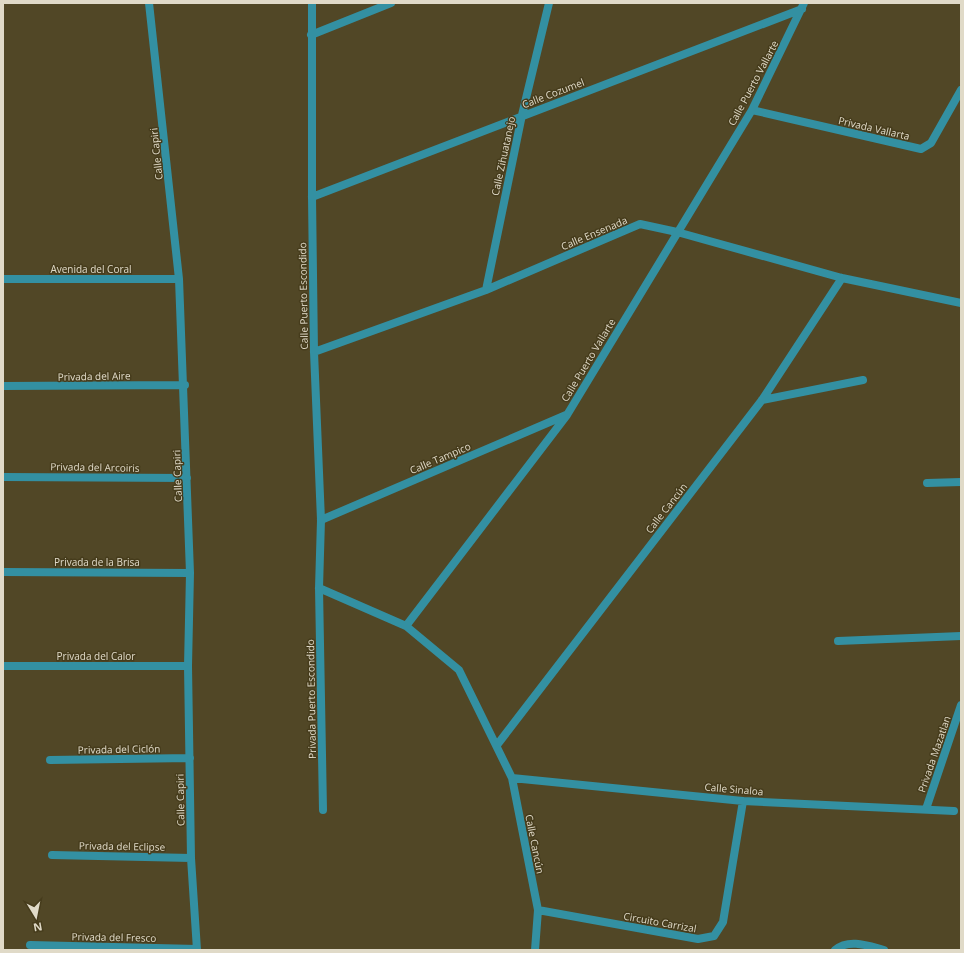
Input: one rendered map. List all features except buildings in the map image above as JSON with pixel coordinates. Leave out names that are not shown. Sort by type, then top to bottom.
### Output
[{"type":"street","name":"Calle Capiri","points":[[149,3],[180,279],[185,385],[186,478],[190,573],[188,666],[191,858],[197,949]]},
{"type":"street","name":"Calle Puerto Escondido","points":[[312,3],[314,352],[321,520],[319,588]]},
{"type":"street","points":[[311,35],[391,3]]},
{"type":"street","name":"Calle Zihuatanejo","points":[[486,290],[522,116],[549,3]]},
{"type":"street","name":"Calle Cozumel","points":[[312,197],[803,6]]},
{"type":"street","name":"Calle Puerto Vallarte","points":[[406,626],[567,415],[752,110],[803,6]]},
{"type":"street","name":"Privada Vallarta","points":[[752,110],[921,149],[931,144],[961,90]]},
{"type":"street","name":"Calle Ensenada","points":[[314,352],[486,290],[640,224],[677,232],[842,278],[961,303]]},
{"type":"street","name":"Calle Cancún","points":[[497,745],[762,400],[842,278]]},
{"type":"street","name":"Avenida del Coral","points":[[3,279],[180,279]]},
{"type":"street","points":[[762,400],[863,380]]},
{"type":"street","name":"Privada del Aire","points":[[3,386],[185,385]]},
{"type":"street","name":"Calle Tampico","points":[[321,520],[567,415]]},
{"type":"street","name":"Privada del Arcoiris","points":[[3,476],[186,478]]},
{"type":"street","points":[[927,483],[961,482]]},
{"type":"street","name":"Privada de la Brisa","points":[[3,572],[190,573]]},
{"type":"street","points":[[319,588],[406,626]]},
{"type":"street","name":"Privada Puerto Escondido","points":[[319,588],[323,810]]},
{"type":"street","name":"Calle Cancún","points":[[406,626],[458,670],[497,745],[512,778],[538,910],[536,950]]},
{"type":"street","points":[[838,641],[961,636]]},
{"type":"street","name":"Privada del Calor","points":[[3,666],[188,666]]},
{"type":"street","name":"Privada Mazatlan","points":[[926,809],[961,705]]},
{"type":"street","name":"Privada del Ciclón","points":[[50,760],[190,758]]},
{"type":"street","name":"Calle Sinaloa","points":[[512,778],[743,801],[954,811]]},
{"type":"street","name":"Circuito Carrizal","points":[[538,910],[698,939],[714,936],[722,922],[743,801]]},
{"type":"street","name":"Privada del Eclipse","points":[[52,855],[191,858]]},
{"type":"street","points":[[835,950],[839,947],[855,943],[884,950]]},
{"type":"street","name":"Privada del Fresco","points":[[30,945],[197,949]]}]
